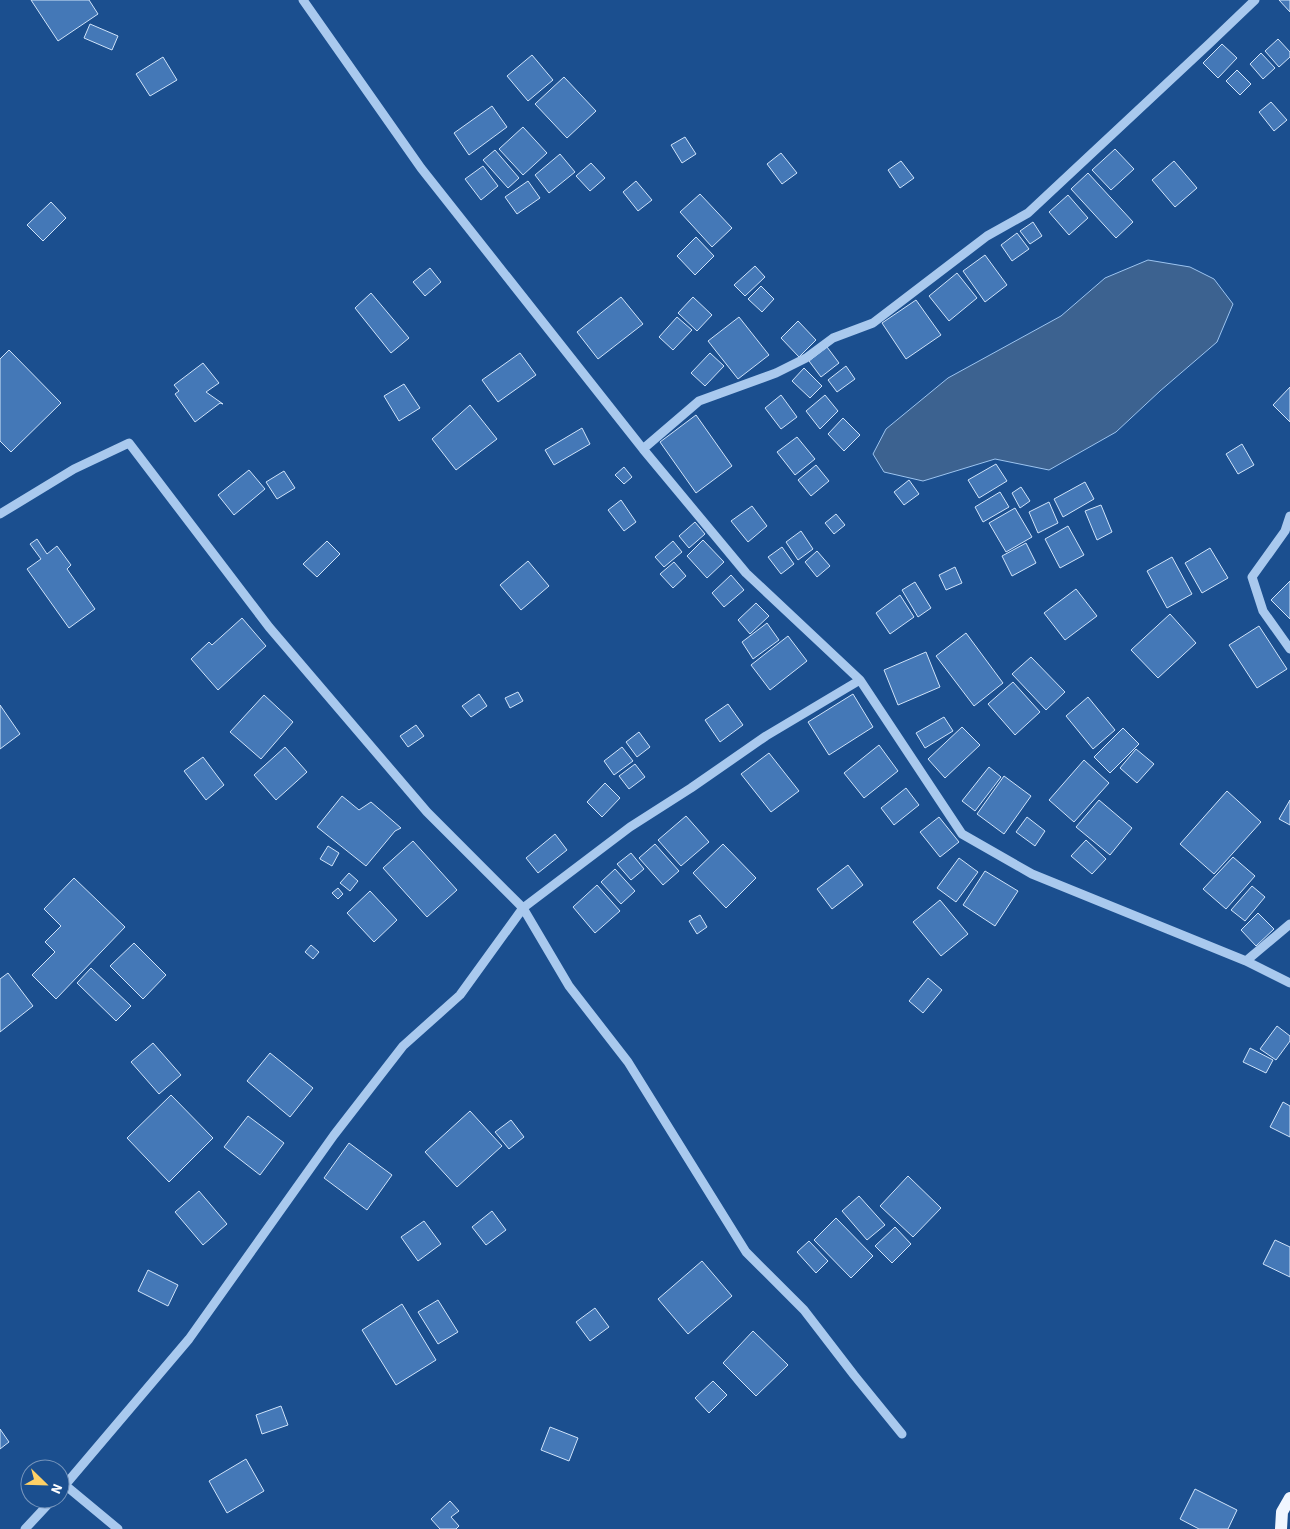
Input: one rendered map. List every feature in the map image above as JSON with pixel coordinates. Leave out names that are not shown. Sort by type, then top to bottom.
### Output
[{"type":"main road","points":[[1280,1529],[1282,1512],[1290,1498]]},
{"type":"street","points":[[303,0],[421,168],[643,449],[746,573],[860,680],[962,834],[1032,874],[1246,961],[1290,983]]},
{"type":"street","points":[[643,449],[699,401],[776,373],[806,358],[833,338],[873,323],[987,236],[1028,213],[1218,37],[1255,0]]},
{"type":"street","points":[[0,514],[74,469],[129,443],[269,627],[426,812],[523,908],[569,986],[628,1062],[746,1252],[804,1310],[902,1434]]},
{"type":"street","points":[[1290,516],[1285,531],[1252,577],[1263,611],[1290,649]]},
{"type":"street","points":[[70,1480],[189,1340],[334,1135],[403,1046],[460,995],[523,908],[630,827],[691,788],[766,736],[860,680]]},
{"type":"street","points":[[1246,961],[1290,924]]},
{"type":"street","points":[[70,1493],[118,1529]]},
{"type":"street","points":[[25,1529],[43,1509]]},
{"type":"water","points":[[1148,260],[1190,267],[1214,279],[1233,304],[1217,342],[1116,432],[1049,470],[995,459],[923,481],[884,472],[873,454],[886,429],[948,378],[1061,316],[1105,278]]},
{"type":"building","points":[[31,0],[89,0],[98,14],[58,41]]},
{"type":"building","points":[[1279,0],[1290,0],[1290,12]]},
{"type":"building","points":[[90,24],[118,36],[112,50],[84,38]]},
{"type":"building","points":[[1278,39],[1290,52],[1290,57],[1279,67],[1265,51]]},
{"type":"building","points":[[1222,44],[1237,58],[1218,78],[1203,63]]},
{"type":"building","points":[[1261,53],[1275,68],[1263,79],[1250,64]]},
{"type":"building","points":[[532,55],[553,80],[528,101],[507,76]]},
{"type":"building","points":[[163,57],[177,80],[150,96],[136,74]]},
{"type":"building","points":[[1237,70],[1251,84],[1240,95],[1226,81]]},
{"type":"building","points":[[564,77],[596,111],[567,138],[535,104]]},
{"type":"building","points":[[1271,102],[1287,120],[1274,131],[1259,112]]},
{"type":"building","points":[[492,106],[507,127],[469,155],[454,133]]},
{"type":"building","points":[[523,127],[547,153],[523,175],[499,149]]},
{"type":"building","points":[[685,137],[696,154],[682,163],[671,145]]},
{"type":"building","points":[[1115,149],[1134,169],[1111,190],[1092,170]]},
{"type":"building","points":[[495,150],[519,178],[508,188],[483,160]]},
{"type":"building","points":[[781,153],[797,173],[782,184],[767,164]]},
{"type":"building","points":[[560,154],[575,172],[549,193],[535,175]]},
{"type":"building","points":[[901,161],[914,178],[900,188],[888,170]]},
{"type":"building","points":[[1174,161],[1197,188],[1175,207],[1152,180]]},
{"type":"building","points":[[591,163],[605,178],[590,191],[576,176]]},
{"type":"building","points":[[483,166],[498,186],[481,200],[465,179]]},
{"type":"building","points":[[1088,173],[1133,222],[1116,238],[1071,189]]},
{"type":"building","points":[[528,181],[540,198],[517,214],[505,197]]},
{"type":"building","points":[[636,181],[652,200],[638,211],[623,192]]},
{"type":"building","points":[[700,194],[732,228],[712,247],[680,212]]},
{"type":"building","points":[[1068,195],[1088,218],[1069,235],[1049,212]]},
{"type":"building","points":[[51,202],[66,218],[43,241],[27,225]]},
{"type":"building","points":[[1033,222],[1042,236],[1030,244],[1020,231]]},
{"type":"building","points":[[1017,233],[1029,249],[1012,261],[1001,245]]},
{"type":"building","points":[[696,237],[714,256],[695,275],[677,256]]},
{"type":"building","points":[[985,255],[1007,285],[985,302],[963,271]]},
{"type":"building","points":[[755,266],[765,277],[745,296],[734,285]]},
{"type":"building","points":[[430,268],[441,282],[425,296],[413,282]]},
{"type":"building","points":[[957,273],[977,298],[949,321],[929,296]]},
{"type":"building","points":[[761,286],[774,299],[762,312],[748,299]]},
{"type":"building","points":[[371,293],[409,338],[391,353],[355,308]]},
{"type":"building","points":[[621,297],[643,324],[598,359],[577,332]]},
{"type":"building","points":[[693,297],[712,315],[697,331],[678,313]]},
{"type":"building","points":[[916,300],[941,335],[906,359],[882,323]]},
{"type":"building","points":[[677,317],[692,330],[673,350],[659,337]]},
{"type":"building","points":[[739,317],[769,355],[738,379],[708,341]]},
{"type":"building","points":[[798,321],[816,340],[799,357],[781,338]]},
{"type":"building","points":[[827,347],[839,363],[821,377],[809,361]]},
{"type":"building","points":[[9,350],[61,403],[11,452],[0,441],[0,359]]},
{"type":"building","points":[[520,353],[536,375],[498,402],[482,380]]},
{"type":"building","points":[[710,353],[724,366],[705,386],[691,373]]},
{"type":"building","points":[[203,363],[219,383],[206,392],[223,404],[220,403],[195,422],[175,394],[179,391],[174,385]]},
{"type":"building","points":[[846,366],[855,379],[837,392],[828,380]]},
{"type":"building","points":[[804,368],[822,386],[810,398],[792,381]]},
{"type":"building","points":[[404,384],[420,408],[399,421],[384,396]]},
{"type":"building","points":[[1290,387],[1290,422],[1273,405]]},
{"type":"building","points":[[781,395],[797,417],[781,429],[765,408]]},
{"type":"building","points":[[825,395],[838,411],[820,429],[806,411]]},
{"type":"building","points":[[470,405],[497,439],[456,470],[432,439]]},
{"type":"building","points":[[696,415],[732,466],[696,493],[660,442]]},
{"type":"building","points":[[843,418],[860,435],[844,451],[828,434]]},
{"type":"building","points":[[582,428],[590,444],[554,465],[545,450]]},
{"type":"building","points":[[797,437],[815,459],[795,475],[777,452]]},
{"type":"building","points":[[1242,444],[1254,465],[1238,474],[1226,454]]},
{"type":"building","points":[[996,464],[1007,481],[979,498],[968,480]]},
{"type":"building","points":[[816,465],[829,481],[811,496],[798,480]]},
{"type":"building","points":[[624,467],[632,477],[624,484],[615,475]]},
{"type":"building","points":[[249,470],[265,489],[234,515],[218,495]]},
{"type":"building","points":[[284,471],[295,488],[277,499],[266,482]]},
{"type":"building","points":[[909,480],[919,494],[904,505],[894,492]]},
{"type":"building","points":[[1085,482],[1094,499],[1063,517],[1054,499]]},
{"type":"building","points":[[1021,487],[1030,501],[1020,508],[1012,493]]},
{"type":"building","points":[[1000,492],[1009,507],[983,522],[975,507]]},
{"type":"building","points":[[621,500],[636,522],[624,531],[608,510]]},
{"type":"building","points":[[1049,502],[1058,523],[1038,533],[1029,512]]},
{"type":"building","points":[[1101,505],[1112,532],[1097,540],[1085,511]]},
{"type":"building","points":[[752,506],[767,526],[748,542],[731,521]]},
{"type":"building","points":[[1015,508],[1032,537],[1006,552],[989,523]]},
{"type":"building","points":[[836,514],[845,525],[834,534],[825,523]]},
{"type":"building","points":[[695,522],[705,534],[689,548],[679,536]]},
{"type":"building","points":[[1068,526],[1084,555],[1060,568],[1045,539]]},
{"type":"building","points":[[801,531],[813,549],[798,560],[786,542]]},
{"type":"building","points":[[37,539],[47,554],[57,546],[71,565],[67,569],[95,609],[69,628],[27,569],[41,559],[30,544]]},
{"type":"building","points":[[703,540],[724,562],[707,578],[687,556]]},
{"type":"building","points":[[327,541],[340,554],[317,577],[303,564]]},
{"type":"building","points":[[673,541],[682,552],[664,567],[655,557]]},
{"type":"building","points":[[1026,543],[1036,563],[1012,576],[1002,556]]},
{"type":"building","points":[[782,547],[794,564],[781,574],[768,557]]},
{"type":"building","points":[[1210,548],[1228,578],[1202,593],[1185,563]]},
{"type":"building","points":[[817,551],[830,566],[817,577],[805,562]]},
{"type":"building","points":[[1172,557],[1192,594],[1167,608],[1147,571]]},
{"type":"building","points":[[528,561],[549,586],[521,610],[500,585]]},
{"type":"building","points":[[674,562],[686,576],[673,588],[660,574]]},
{"type":"building","points":[[955,567],[962,583],[946,590],[939,575]]},
{"type":"building","points":[[731,575],[744,590],[724,607],[712,593]]},
{"type":"building","points":[[1290,581],[1290,619],[1271,600]]},
{"type":"building","points":[[915,582],[931,608],[918,617],[902,590]]},
{"type":"building","points":[[1076,589],[1097,616],[1065,640],[1044,613]]},
{"type":"building","points":[[900,595],[914,617],[890,634],[876,613]]},
{"type":"building","points":[[756,603],[769,616],[750,634],[738,620]]},
{"type":"building","points":[[1170,614],[1196,643],[1158,678],[1131,650]]},
{"type":"building","points":[[242,618],[266,646],[218,690],[191,659],[209,642],[212,645]]},
{"type":"building","points":[[767,623],[779,640],[753,659],[742,642]]},
{"type":"building","points":[[1259,626],[1287,669],[1257,688],[1229,645]]},
{"type":"building","points":[[966,633],[1003,683],[974,706],[936,656]]},
{"type":"building","points":[[788,636],[807,661],[770,690],[751,665]]},
{"type":"building","points":[[926,652],[940,687],[898,705],[884,670]]},
{"type":"building","points":[[1031,657],[1065,692],[1046,710],[1012,674]]},
{"type":"building","points":[[1013,682],[1040,712],[1015,735],[988,704]]},
{"type":"building","points":[[518,692],[523,701],[510,708],[505,698]]},
{"type":"building","points":[[479,694],[487,706],[471,717],[462,706]]},
{"type":"building","points":[[853,694],[873,727],[829,755],[808,722]]},
{"type":"building","points":[[264,695],[293,722],[261,759],[230,732]]},
{"type":"building","points":[[1088,697],[1115,730],[1093,749],[1066,716]]},
{"type":"building","points":[[728,704],[743,725],[720,742],[705,720]]},
{"type":"building","points":[[0,705],[20,734],[0,749]]},
{"type":"building","points":[[944,717],[953,731],[925,748],[916,733]]},
{"type":"building","points":[[416,725],[424,736],[408,747],[400,736]]},
{"type":"building","points":[[962,727],[980,745],[945,778],[928,759]]},
{"type":"building","points":[[1123,728],[1139,744],[1110,773],[1094,757]]},
{"type":"building","points":[[639,732],[650,747],[637,757],[626,742]]},
{"type":"building","points":[[879,745],[898,771],[864,798],[844,773]]},
{"type":"building","points":[[285,747],[307,772],[276,800],[254,775]]},
{"type":"building","points":[[622,747],[633,761],[614,775],[604,761]]},
{"type":"building","points":[[1136,749],[1154,764],[1137,783],[1120,768]]},
{"type":"building","points":[[769,753],[799,791],[771,812],[741,774]]},
{"type":"building","points":[[203,757],[224,785],[206,800],[184,771]]},
{"type":"building","points":[[1084,760],[1109,783],[1074,822],[1049,800]]},
{"type":"building","points":[[635,764],[645,777],[629,789],[619,776]]},
{"type":"building","points":[[989,767],[1001,777],[975,811],[962,801]]},
{"type":"building","points":[[1004,776],[1031,796],[1004,834],[977,814]]},
{"type":"building","points":[[605,783],[620,798],[602,817],[587,802]]},
{"type":"building","points":[[906,788],[919,805],[894,825],[881,808]]},
{"type":"building","points":[[1227,791],[1261,822],[1214,874],[1180,844]]},
{"type":"building","points":[[342,796],[359,810],[371,802],[401,828],[395,831],[366,866],[317,827]]},
{"type":"building","points":[[1099,800],[1132,828],[1110,855],[1076,827]]},
{"type":"building","points":[[1290,800],[1290,825],[1279,819]]},
{"type":"building","points":[[686,816],[709,842],[681,866],[658,840]]},
{"type":"building","points":[[939,817],[959,842],[940,857],[920,832]]},
{"type":"building","points":[[1027,817],[1045,831],[1035,846],[1016,832]]},
{"type":"building","points":[[555,834],[567,850],[538,873],[526,858]]},
{"type":"building","points":[[1086,840],[1106,859],[1092,874],[1071,856]]},
{"type":"building","points":[[413,841],[457,890],[427,917],[383,868]]},
{"type":"building","points":[[655,844],[679,871],[663,885],[639,858]]},
{"type":"building","points":[[723,844],[756,878],[726,908],[693,873]]},
{"type":"building","points":[[328,846],[339,853],[332,866],[320,859]]},
{"type":"building","points":[[631,853],[644,869],[631,880],[617,864]]},
{"type":"building","points":[[1233,857],[1255,876],[1226,909],[1203,889]]},
{"type":"building","points":[[959,858],[978,872],[956,902],[937,888]]},
{"type":"building","points":[[848,865],[863,885],[832,909],[817,889]]},
{"type":"building","points":[[615,869],[635,891],[621,904],[601,882]]},
{"type":"building","points":[[985,871],[1018,891],[995,926],[963,905]]},
{"type":"building","points":[[349,873],[358,881],[350,891],[340,883]]},
{"type":"building","points":[[74,878],[125,927],[56,999],[32,975],[55,952],[45,942],[61,926],[44,909]]},
{"type":"building","points":[[597,885],[620,911],[595,933],[573,907]]},
{"type":"building","points":[[1252,886],[1265,897],[1245,921],[1231,910]]},
{"type":"building","points":[[338,888],[343,894],[338,899],[332,893]]},
{"type":"building","points":[[370,891],[397,920],[374,942],[347,913]]},
{"type":"building","points":[[940,900],[968,934],[941,956],[913,922]]},
{"type":"building","points":[[1258,913],[1274,929],[1256,946],[1241,930]]},
{"type":"building","points":[[700,915],[707,927],[697,934],[689,921]]},
{"type":"building","points":[[134,943],[166,975],[143,999],[110,966]]},
{"type":"building","points":[[311,945],[319,952],[313,959],[305,952]]},
{"type":"building","points":[[91,968],[131,1006],[116,1021],[77,983]]},
{"type":"building","points":[[8,973],[33,1006],[0,1032],[0,979]]},
{"type":"building","points":[[928,978],[942,990],[923,1013],[909,1001]]},
{"type":"building","points":[[1277,1026],[1290,1036],[1290,1041],[1276,1060],[1260,1049]]},
{"type":"building","points":[[153,1043],[181,1075],[159,1094],[131,1062]]},
{"type":"building","points":[[1250,1048],[1273,1060],[1266,1073],[1243,1062]]},
{"type":"building","points":[[270,1053],[313,1088],[290,1117],[247,1081]]},
{"type":"building","points":[[171,1095],[213,1138],[169,1182],[127,1138]]},
{"type":"building","points":[[1283,1102],[1290,1106],[1290,1137],[1270,1127]]},
{"type":"building","points":[[470,1111],[502,1146],[457,1187],[425,1152]]},
{"type":"building","points":[[248,1116],[284,1143],[260,1175],[224,1147]]},
{"type":"building","points":[[511,1120],[524,1137],[509,1149],[495,1132]]},
{"type":"building","points":[[349,1143],[392,1175],[367,1210],[324,1178]]},
{"type":"building","points":[[908,1176],[941,1208],[913,1237],[880,1206]]},
{"type":"building","points":[[199,1191],[227,1224],[203,1245],[175,1212]]},
{"type":"building","points":[[859,1196],[885,1225],[867,1240],[842,1211]]},
{"type":"building","points":[[492,1211],[506,1230],[486,1245],[472,1227]]},
{"type":"building","points":[[836,1218],[873,1256],[851,1278],[814,1240]]},
{"type":"building","points":[[424,1221],[441,1244],[418,1261],[401,1237]]},
{"type":"building","points":[[895,1227],[911,1244],[892,1263],[875,1246]]},
{"type":"building","points":[[1275,1240],[1290,1247],[1290,1277],[1263,1264]]},
{"type":"building","points":[[809,1241],[828,1261],[816,1273],[797,1252]]},
{"type":"building","points":[[702,1261],[732,1296],[688,1334],[658,1299]]},
{"type":"building","points":[[148,1270],[178,1285],[168,1306],[138,1291]]},
{"type":"building","points":[[438,1300],[458,1332],[438,1344],[418,1312]]},
{"type":"building","points":[[402,1304],[436,1360],[396,1385],[362,1330]]},
{"type":"building","points":[[595,1308],[609,1327],[590,1341],[576,1322]]},
{"type":"building","points":[[753,1331],[788,1365],[756,1396],[723,1363]]},
{"type":"building","points":[[713,1381],[727,1395],[709,1413],[695,1398]]},
{"type":"building","points":[[281,1406],[288,1425],[262,1434],[256,1415]]},
{"type":"building","points":[[550,1427],[578,1438],[569,1461],[541,1450]]},
{"type":"building","points":[[0,1429],[9,1442],[0,1449]]},
{"type":"building","points":[[246,1459],[264,1491],[227,1513],[209,1481]]},
{"type":"building","points":[[1195,1489],[1237,1510],[1228,1529],[1199,1529],[1180,1519]]},
{"type":"building","points":[[450,1501],[459,1511],[451,1517],[459,1526],[456,1529],[440,1529],[431,1519]]}]
